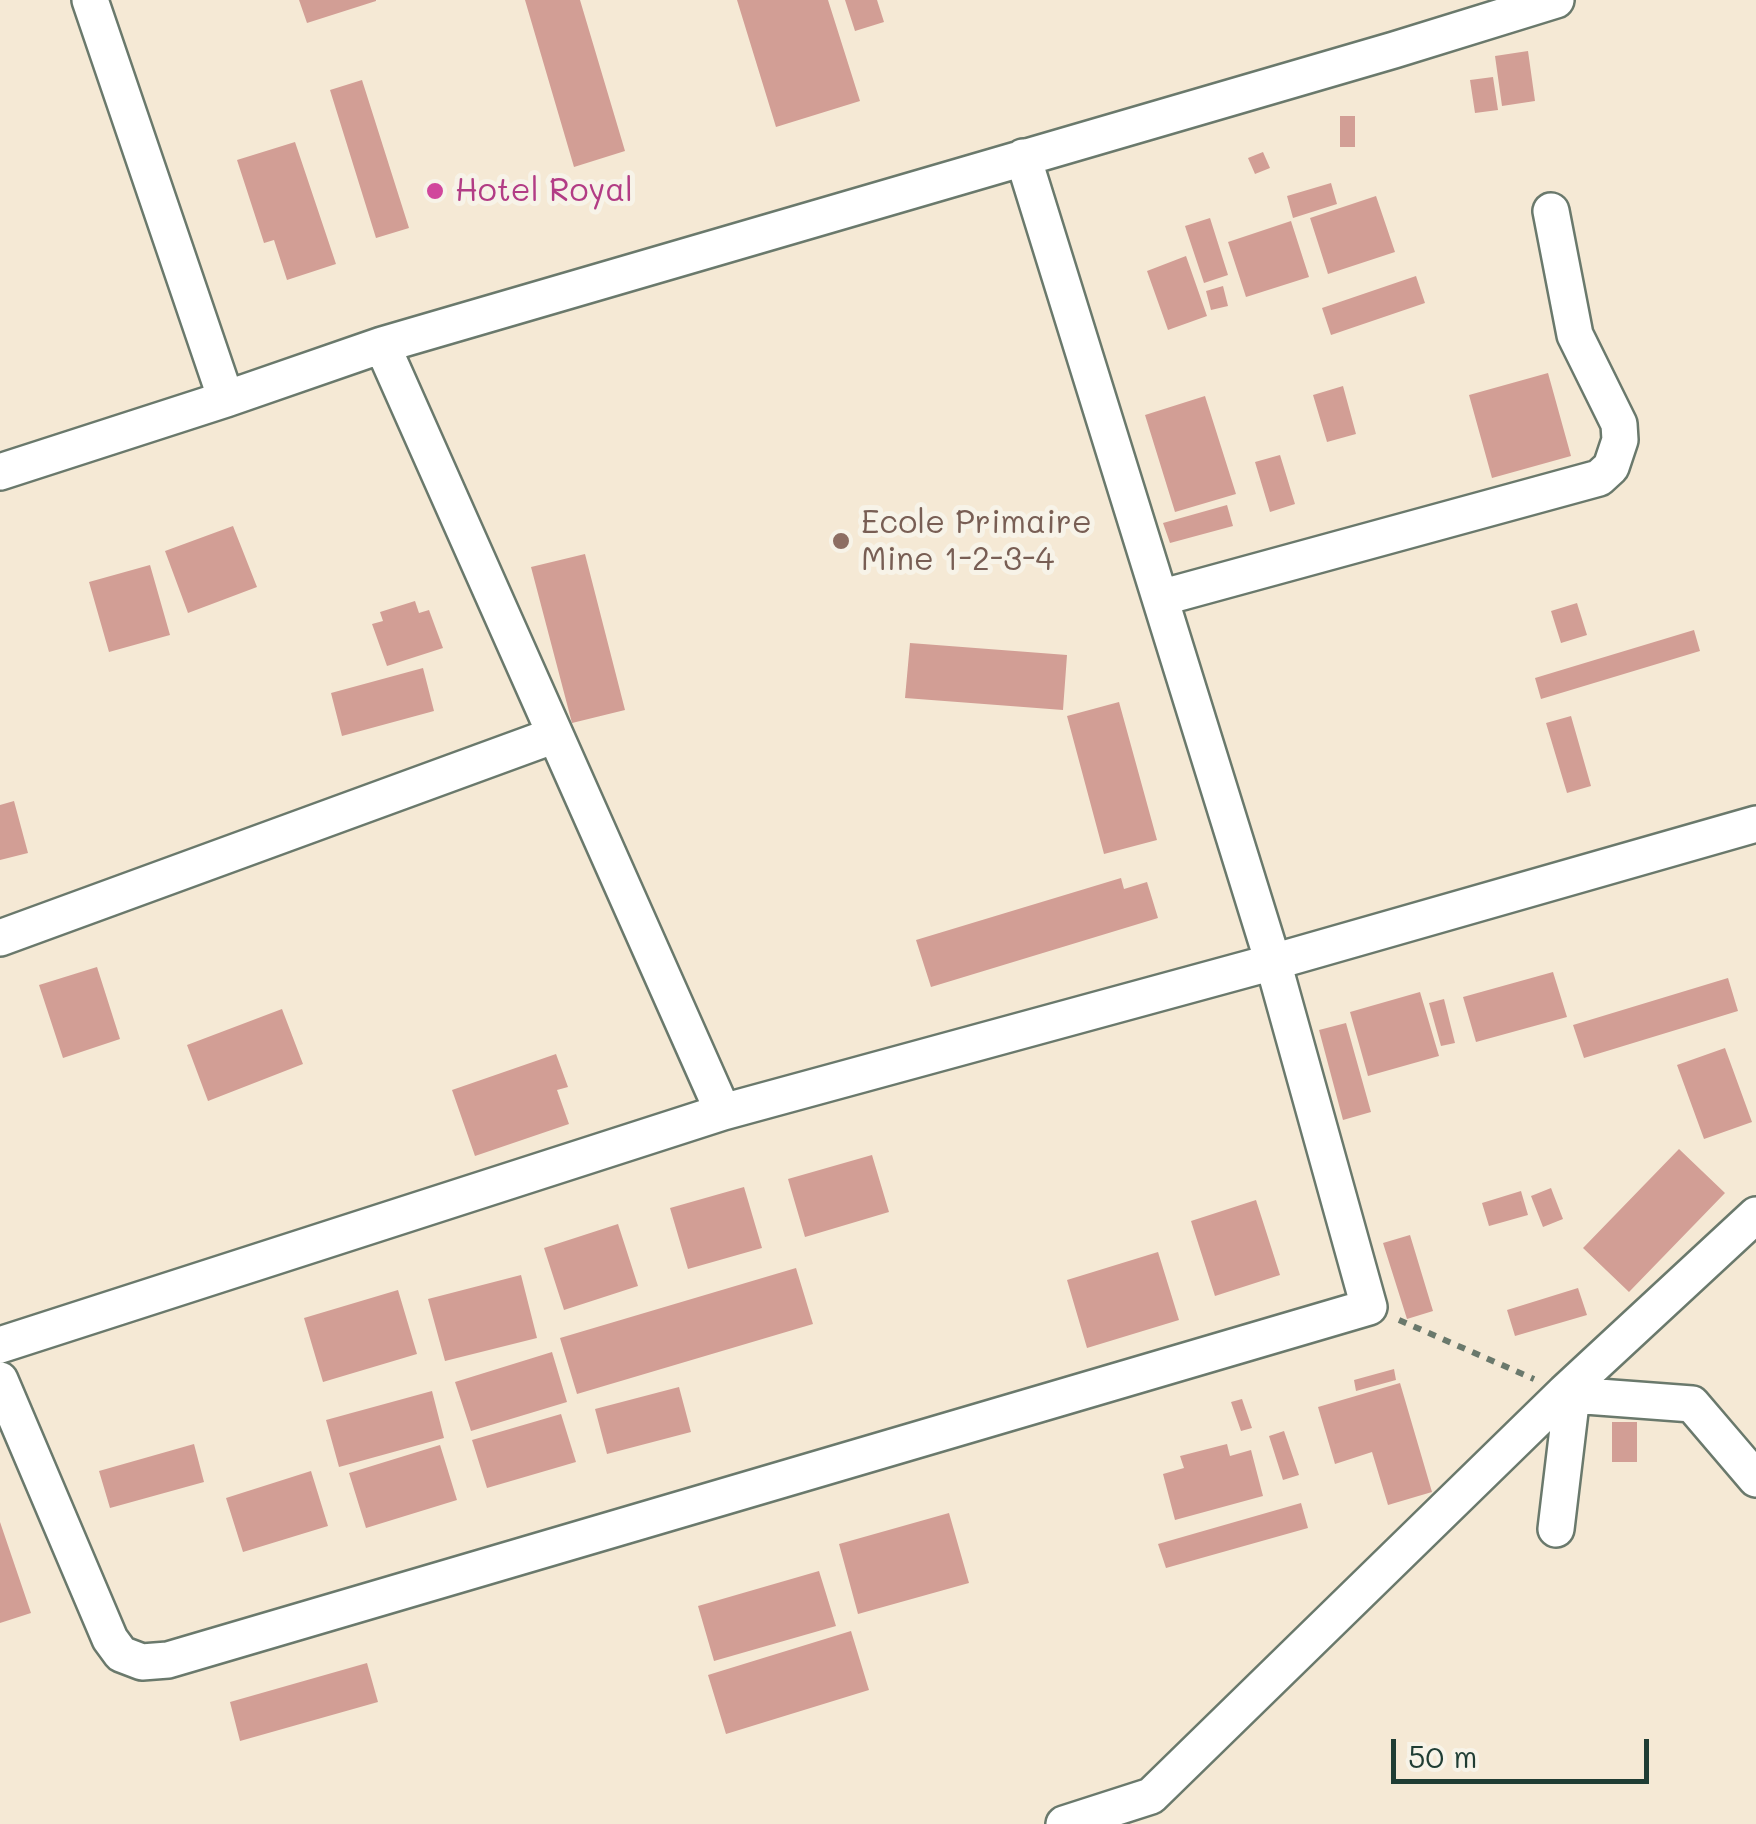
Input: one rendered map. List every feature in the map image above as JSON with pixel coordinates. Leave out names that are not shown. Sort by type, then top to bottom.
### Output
[{"type":"street","points":[[90,0],[226,399]]},
{"type":"street","points":[[0,472],[382,345],[1556,0]]},
{"type":"street","points":[[0,1380],[110,1639],[121,1654],[142,1662],[168,1660],[1369,1307],[1273,962],[1024,157]]},
{"type":"street","points":[[1160,598],[1599,478],[1611,467],[1620,440],[1618,424],[1575,335],[1550,211]]},
{"type":"street","points":[[382,345],[723,1112]]},
{"type":"street","points":[[0,938],[555,735]]},
{"type":"street","points":[[0,1345],[723,1112],[1273,962],[1756,824]]},
{"type":"street","points":[[1064,1824],[1151,1796],[1566,1392],[1756,1215]]},
{"type":"street","points":[[1556,1529],[1572,1395],[1692,1404],[1756,1480]]},
{"type":"path","points":[[1369,1307],[1566,1392]]},
{"type":"building","points":[[299,0],[376,0],[376,1],[307,23]]},
{"type":"building","points":[[525,0],[580,0],[625,151],[574,167]]},
{"type":"building","points":[[737,0],[828,0],[860,101],[776,127]]},
{"type":"building","points":[[845,0],[877,0],[884,22],[855,31]]},
{"type":"building","points":[[1528,51],[1535,101],[1502,106],[1495,56]]},
{"type":"building","points":[[1493,77],[1498,110],[1475,113],[1470,80]]},
{"type":"building","points":[[362,80],[409,228],[376,238],[330,90]]},
{"type":"building","points":[[1340,116],[1355,116],[1355,147],[1340,147]]},
{"type":"building","points":[[295,142],[336,264],[287,280],[274,240],[264,243],[237,160]]},
{"type":"building","points":[[1263,152],[1270,168],[1255,174],[1248,158]]},
{"type":"building","points":[[1331,183],[1337,204],[1293,218],[1287,196]]},
{"type":"building","points":[[1376,196],[1395,252],[1328,274],[1310,218]]},
{"type":"building","points":[[1210,218],[1228,275],[1204,283],[1185,226]]},
{"type":"building","points":[[1291,221],[1309,277],[1246,297],[1228,242]]},
{"type":"building","points":[[1186,256],[1207,316],[1168,330],[1147,271]]},
{"type":"building","points":[[1416,276],[1425,303],[1331,335],[1322,308]]},
{"type":"building","points":[[1223,286],[1228,306],[1211,310],[1206,291]]},
{"type":"building","points":[[1548,373],[1571,456],[1492,478],[1469,395]]},
{"type":"building","points":[[1343,386],[1356,434],[1327,442],[1313,395]]},
{"type":"building","points":[[1205,396],[1236,494],[1175,512],[1145,415]]},
{"type":"building","points":[[1280,455],[1295,504],[1270,512],[1255,462]]},
{"type":"building","points":[[1227,505],[1233,526],[1170,543],[1163,523]]},
{"type":"building","points":[[233,526],[257,587],[188,613],[165,551]]},
{"type":"building","points":[[585,554],[625,710],[572,723],[531,567]]},
{"type":"building","points":[[150,565],[170,635],[109,652],[89,582]]},
{"type":"building","points":[[415,601],[419,613],[429,610],[443,648],[387,666],[372,624],[383,621],[380,612]]},
{"type":"building","points":[[1577,603],[1587,635],[1561,643],[1551,611]]},
{"type":"building","points":[[1694,630],[1700,651],[1541,699],[1535,678]]},
{"type":"building","points":[[910,643],[1067,655],[1063,710],[905,698]]},
{"type":"building","points":[[423,668],[434,711],[342,736],[331,693]]},
{"type":"building","points":[[1119,702],[1157,840],[1104,854],[1067,716]]},
{"type":"building","points":[[1571,716],[1591,786],[1567,793],[1546,723]]},
{"type":"building","points":[[14,801],[28,853],[0,860],[0,805]]},
{"type":"building","points":[[1121,878],[1124,889],[1147,882],[1158,918],[931,987],[916,940]]},
{"type":"building","points":[[97,967],[120,1039],[63,1058],[39,985]]},
{"type":"building","points":[[1553,972],[1567,1017],[1476,1042],[1463,997]]},
{"type":"building","points":[[1728,978],[1738,1011],[1584,1058],[1573,1025]]},
{"type":"building","points":[[1420,992],[1439,1056],[1368,1076],[1350,1012]]},
{"type":"building","points":[[1444,999],[1455,1043],[1441,1046],[1429,1003]]},
{"type":"building","points":[[282,1009],[303,1064],[208,1101],[187,1045]]},
{"type":"building","points":[[1346,1023],[1371,1112],[1343,1120],[1319,1030]]},
{"type":"building","points":[[1725,1048],[1752,1122],[1704,1139],[1677,1065]]},
{"type":"building","points":[[556,1054],[568,1087],[557,1090],[569,1124],[475,1156],[452,1090]]},
{"type":"building","points":[[1679,1149],[1725,1193],[1629,1292],[1583,1248]]},
{"type":"building","points":[[872,1155],[889,1212],[805,1237],[788,1179]]},
{"type":"building","points":[[744,1187],[762,1248],[688,1269],[670,1208]]},
{"type":"building","points":[[1551,1188],[1563,1219],[1543,1227],[1531,1196]]},
{"type":"building","points":[[1521,1191],[1528,1215],[1489,1226],[1482,1203]]},
{"type":"building","points":[[1256,1200],[1280,1275],[1215,1296],[1191,1221]]},
{"type":"building","points":[[618,1224],[638,1286],[564,1310],[544,1248]]},
{"type":"building","points":[[1410,1235],[1433,1311],[1407,1319],[1383,1243]]},
{"type":"building","points":[[1158,1252],[1179,1320],[1087,1348],[1067,1280]]},
{"type":"building","points":[[796,1268],[813,1324],[577,1394],[560,1338]]},
{"type":"building","points":[[521,1275],[537,1338],[445,1361],[428,1299]]},
{"type":"building","points":[[1578,1288],[1587,1315],[1515,1336],[1507,1310]]},
{"type":"building","points":[[398,1290],[417,1354],[323,1382],[304,1318]]},
{"type":"building","points":[[552,1352],[567,1402],[471,1431],[455,1382]]},
{"type":"building","points":[[1394,1369],[1396,1380],[1356,1391],[1354,1380]]},
{"type":"building","points":[[1400,1383],[1432,1492],[1388,1505],[1372,1452],[1335,1464],[1318,1407]]},
{"type":"building","points":[[679,1387],[691,1432],[607,1454],[595,1409]]},
{"type":"building","points":[[432,1391],[444,1438],[339,1467],[326,1420]]},
{"type":"building","points":[[1242,1399],[1252,1428],[1241,1431],[1231,1402]]},
{"type":"building","points":[[561,1414],[576,1462],[487,1488],[472,1440]]},
{"type":"building","points":[[1612,1422],[1637,1422],[1637,1462],[1612,1462]]},
{"type":"building","points":[[1284,1431],[1299,1475],[1283,1480],[1269,1436]]},
{"type":"building","points":[[194,1444],[204,1482],[110,1508],[99,1471]]},
{"type":"building","points":[[1227,1444],[1230,1456],[1251,1450],[1263,1496],[1175,1520],[1163,1474],[1184,1468],[1180,1456]]},
{"type":"building","points":[[440,1445],[457,1500],[366,1528],[349,1473]]},
{"type":"building","points":[[311,1471],[328,1526],[243,1552],[226,1498]]},
{"type":"building","points":[[1301,1503],[1308,1528],[1166,1568],[1158,1544]]},
{"type":"building","points":[[949,1513],[969,1583],[858,1614],[839,1544]]},
{"type":"building","points":[[0,1522],[31,1613],[0,1623]]},
{"type":"building","points":[[819,1571],[836,1626],[714,1661],[698,1606]]},
{"type":"building","points":[[851,1631],[869,1690],[726,1734],[708,1675]]},
{"type":"building","points":[[367,1663],[378,1702],[240,1741],[230,1702]]},
{"type":"place","name":"Hotel Royal","points":[[435,191]]},
{"type":"place","name":"Ecole Primaire Mine 1-2-3-4","points":[[841,541]]}]
